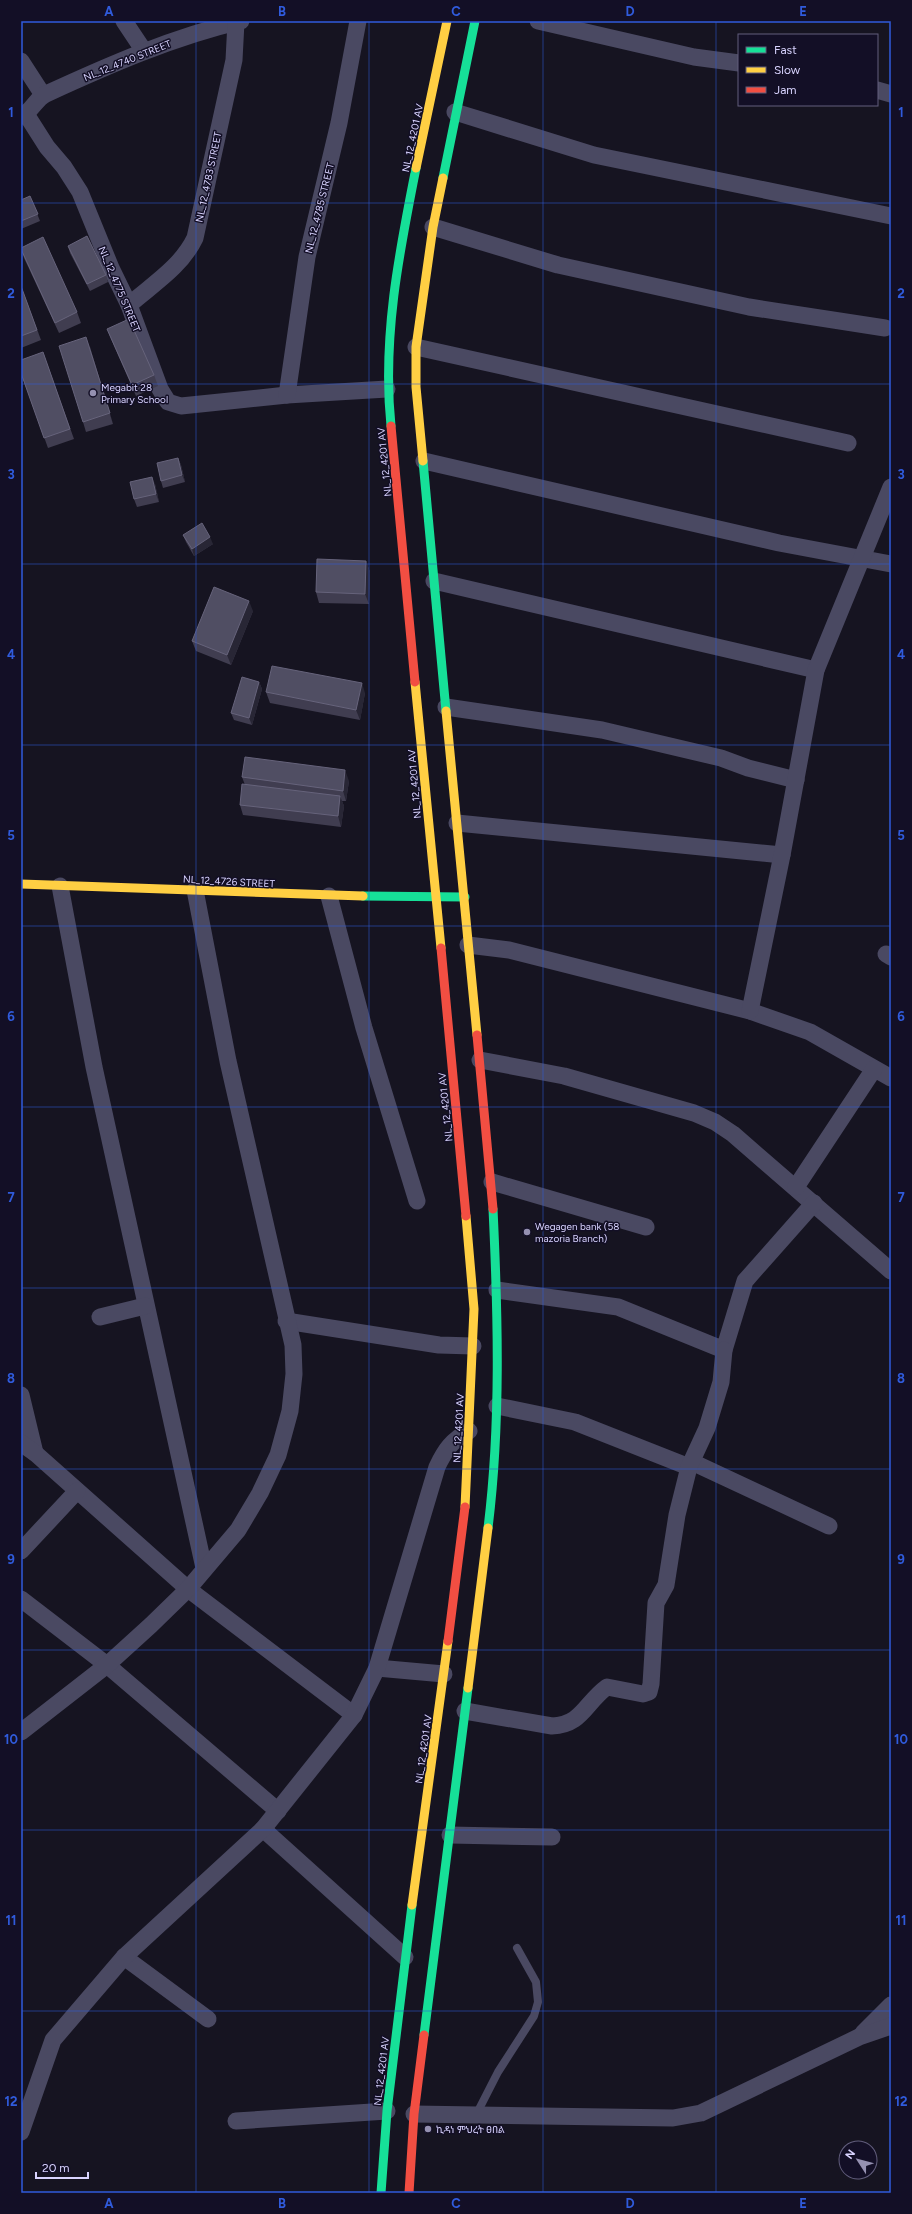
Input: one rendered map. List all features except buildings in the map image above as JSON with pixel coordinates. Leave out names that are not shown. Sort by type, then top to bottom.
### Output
[{"type":"main road","name":"NL_12_4201 AV","points":[[381,2193],[387,2111],[405,1957],[465,1515],[473,1346],[474,1309],[468,1232],[387,389],[388,345],[403,239],[447,21]]},
{"type":"main road","points":[[408,2193],[414,2114],[490,1512],[497,1406],[497,1290],[492,1182],[468,945],[416,387],[416,347],[433,227],[455,112],[475,21]]},
{"type":"main road","name":"NL_12_4726 STREET","points":[[21,884],[329,896],[436,898],[464,897]]},
{"type":"street","points":[[124,21],[144,51]]},
{"type":"street","name":"NL_12_4785 STREET","points":[[287,395],[307,257],[339,123],[358,21]]},
{"type":"street","points":[[538,21],[694,57],[738,64]]},
{"type":"street","name":"NL_12_4740 STREET","points":[[24,115],[43,95],[144,51],[205,26],[238,22]]},
{"type":"street","name":"NL_12_4783 STREET","points":[[129,305],[177,264],[188,252],[195,238],[234,60],[238,22]]},
{"type":"street","points":[[21,61],[43,95]]},
{"type":"street","points":[[878,90],[891,94]]},
{"type":"street","points":[[455,112],[594,155],[891,216]]},
{"type":"street","name":"NL_12_4775 STREET","points":[[24,115],[47,148],[64,167],[80,192],[111,268],[129,305],[160,389],[168,402],[181,406],[287,395],[387,389]]},
{"type":"street","points":[[433,227],[558,266],[749,307],[886,328]]},
{"type":"street","points":[[416,347],[848,443]]},
{"type":"street","points":[[424,461],[779,543],[891,564]]},
{"type":"street","points":[[750,1011],[782,855],[816,670],[891,487]]},
{"type":"street","points":[[434,581],[816,670]]},
{"type":"street","points":[[446,707],[602,730],[721,758],[748,768],[796,780]]},
{"type":"street","points":[[457,823],[782,855]]},
{"type":"street","points":[[60,886],[94,1067],[145,1306],[162,1372],[204,1568]]},
{"type":"street","points":[[21,1732],[107,1665],[188,1589],[204,1568],[238,1530],[260,1493],[278,1455],[290,1411],[294,1374],[293,1345],[286,1321],[260,1192],[228,1061],[195,890]]},
{"type":"street","points":[[329,896],[364,1028],[417,1201]]},
{"type":"street","points":[[468,945],[509,950],[750,1011],[810,1032],[891,1078]]},
{"type":"street","points":[[480,1060],[564,1076],[694,1113],[715,1122],[733,1134],[796,1187],[891,1271]]},
{"type":"street","points":[[796,1187],[874,1069]]},
{"type":"street","points":[[492,1182],[646,1227]]},
{"type":"street","points":[[465,1711],[552,1726],[564,1726],[575,1721],[599,1692],[607,1687],[643,1694],[649,1692],[651,1684],[656,1603],[666,1585],[677,1515],[690,1465],[706,1428],[721,1382],[724,1350],[746,1281],[814,1203]]},
{"type":"street","points":[[497,1290],[618,1307],[724,1350]]},
{"type":"street","points":[[100,1317],[145,1306]]},
{"type":"street","points":[[286,1321],[439,1345],[473,1346]]},
{"type":"street","points":[[21,1395],[28,1448],[188,1589],[354,1715]]},
{"type":"street","points":[[497,1406],[575,1422],[690,1465],[829,1526]]},
{"type":"street","points":[[21,2132],[53,2040],[124,1957],[263,1829],[354,1715],[377,1668],[437,1467],[446,1449],[456,1438],[469,1431]]},
{"type":"street","points":[[21,1552],[78,1491]]},
{"type":"street","points":[[21,1599],[107,1665],[278,1811]]},
{"type":"street","points":[[377,1668],[444,1674]]},
{"type":"street","points":[[263,1829],[405,1957]]},
{"type":"street","points":[[450,1835],[552,1837]]},
{"type":"street","points":[[124,1957],[208,2020]]},
{"type":"street","points":[[859,2037],[891,2005]]},
{"type":"street","points":[[414,2114],[673,2118],[701,2113],[859,2037],[891,2026]]},
{"type":"street","points":[[236,2121],[387,2111]]},
{"type":"lane","points":[[476,2115],[498,2072],[534,2016],[538,2002],[536,1982],[517,1948]]},
{"type":"traffic: fast","points":[[443,178],[475,21]]},
{"type":"traffic: fast","points":[[391,426],[389,393],[390,329],[398,264],[416,168]]},
{"type":"traffic: fast","points":[[423,461],[446,711]]},
{"type":"traffic: fast","points":[[363,896],[465,897]]},
{"type":"traffic: fast","points":[[488,1528],[497,1409],[497,1329],[493,1209]]},
{"type":"traffic: fast","points":[[424,2035],[468,1688]]},
{"type":"traffic: fast","points":[[381,2193],[387,2111],[412,1905]]},
{"type":"traffic: slow","points":[[416,168],[447,21]]},
{"type":"traffic: slow","points":[[423,461],[416,387],[416,347],[433,227],[443,178]]},
{"type":"traffic: slow","points":[[415,682],[441,948]]},
{"type":"traffic: slow","points":[[446,711],[477,1035]]},
{"type":"traffic: slow","points":[[21,884],[363,896]]},
{"type":"traffic: slow","points":[[465,1507],[474,1309],[466,1216]]},
{"type":"traffic: slow","points":[[468,1688],[488,1528]]},
{"type":"traffic: slow","points":[[412,1905],[448,1641]]},
{"type":"traffic: jam","points":[[391,426],[415,682]]},
{"type":"traffic: jam","points":[[441,948],[466,1216]]},
{"type":"traffic: jam","points":[[477,1035],[493,1209]]},
{"type":"traffic: jam","points":[[448,1641],[465,1507]]},
{"type":"traffic: jam","points":[[409,2193],[414,2114],[424,2035]]},
{"type":"place","name":"Megabit 28 Primary School","points":[[93,393]]},
{"type":"place","name":"Wegagen bank (58 mazoria Branch)","points":[[527,1232]]},
{"type":"place","name":"ኪዳነ ምህረት ፀበል","points":[[428,2129]]}]
